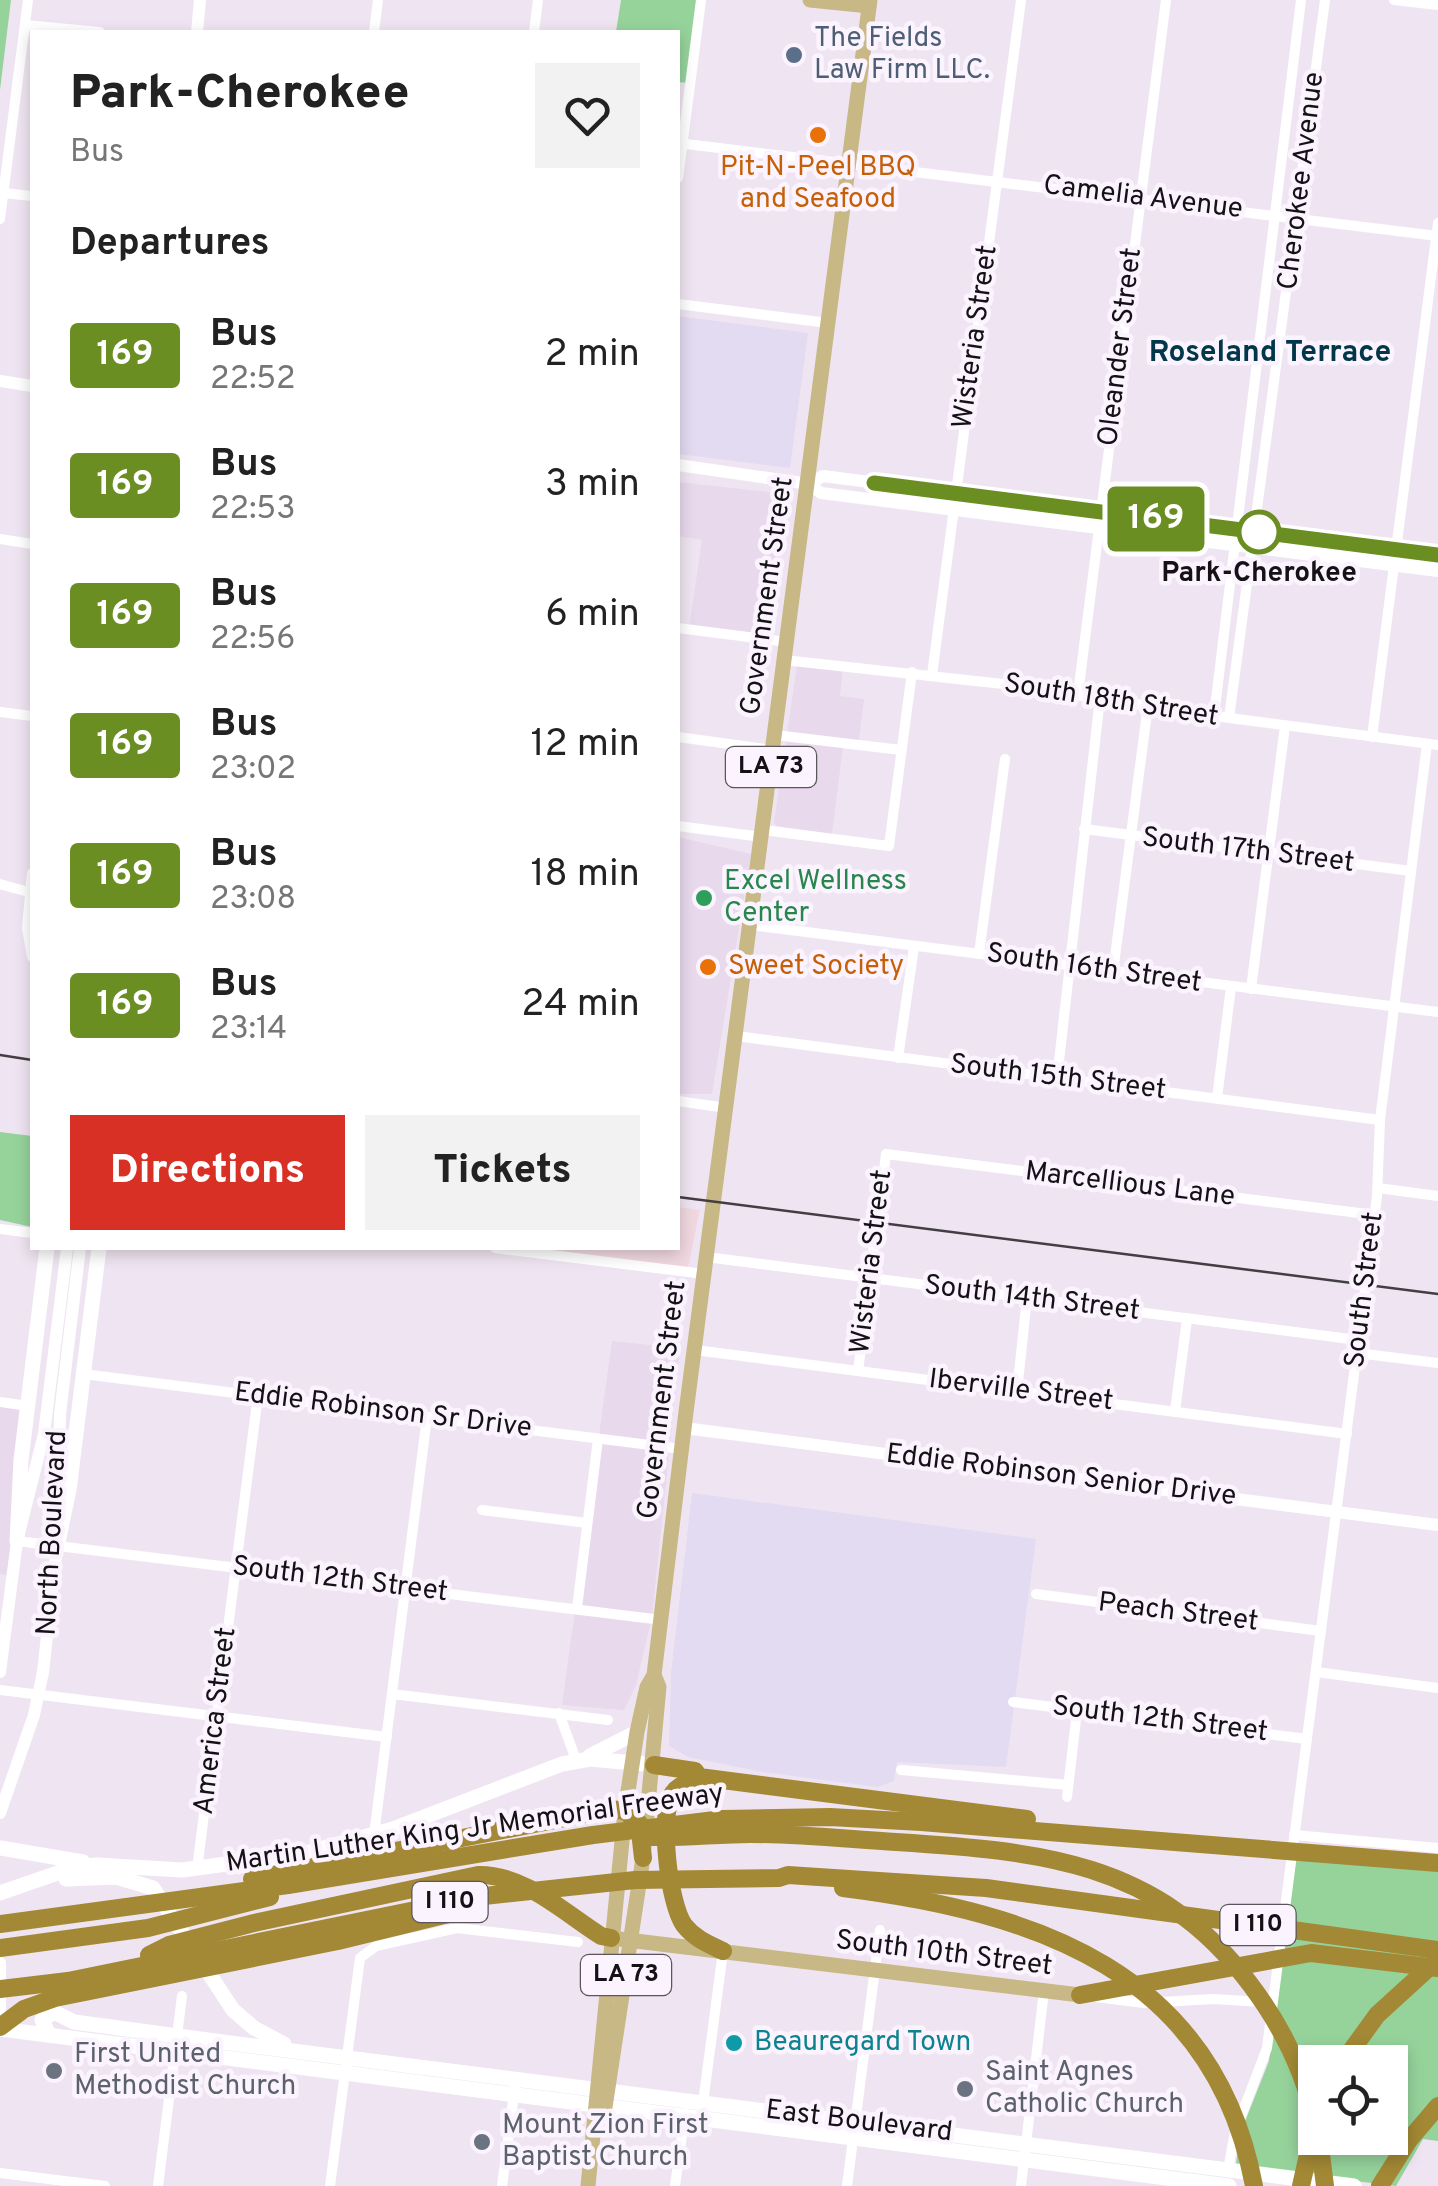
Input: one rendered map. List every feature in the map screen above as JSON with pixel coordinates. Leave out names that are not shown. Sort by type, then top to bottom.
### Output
[{"type":"highway","points":[[654,1765],[695,1771],[699,1776]]},
{"type":"highway","points":[[724,1951],[691,1933],[672,1900],[667,1806],[676,1788],[699,1776],[1121,1837],[1438,1863]]},
{"type":"highway","points":[[127,1907],[168,1893],[598,1811],[626,1811],[636,1818],[642,1828],[643,1858]]},
{"type":"highway","name":"Martin Luther King Jr Memorial Freeway","points":[[2,1925],[593,1835],[830,1817],[1045,1827]]},
{"type":"highway","points":[[704,1828],[1038,1854],[1083,1866],[1132,1886],[1181,1916],[1229,1959],[1264,2003],[1298,2068]]},
{"type":"highway","points":[[0,1948],[148,1928],[342,1876]]},
{"type":"highway","points":[[0,2028],[36,2003],[124,1976],[169,1945],[468,1877],[506,1878],[600,1936],[611,1938]]},
{"type":"highway","name":"I 110","points":[[124,1976],[402,1926],[472,1910],[521,1891],[663,1878],[948,1884],[1438,1950]]},
{"type":"highway","points":[[784,1878],[940,1904],[1064,1942],[1094,1957],[1140,1988],[1191,2040],[1229,2104],[1254,2186]]},
{"type":"highway","points":[[1080,1995],[1311,1953],[1438,1965]]},
{"type":"highway","points":[[1356,2045],[1390,2002],[1438,1965]]},
{"type":"highway","points":[[0,1989],[124,1976]]},
{"type":"highway","points":[[0,1998],[68,1981]]},
{"type":"highway","points":[[1380,2186],[1398,2155],[1438,2106]]},
{"type":"highway","points":[[1301,2186],[1308,2155]]},
{"type":"highway","points":[[1320,2155],[1325,2186]]},
{"type":"main road","points":[[810,0],[869,3]]},
{"type":"main road","name":"Government Street","points":[[600,2100],[611,1938],[632,1763],[647,1687],[654,1675],[662,1620],[869,3]]},
{"type":"main road","points":[[18,1540],[21,1460],[48,1250]]},
{"type":"main road","points":[[57,1546],[69,1490],[99,1250]]},
{"type":"main road","name":"Government Street","points":[[588,2186],[643,1858],[659,1686],[654,1675]]},
{"type":"main road","points":[[0,1848],[158,1870],[197,1869],[302,1854],[374,1835],[579,1760],[637,1732]]},
{"type":"main road","points":[[579,1760],[654,1765]]},
{"type":"main road","points":[[0,1893],[74,1867],[97,1864]]},
{"type":"main road","points":[[158,1870],[162,1899]]},
{"type":"main road","points":[[48,1875],[58,1880],[92,1876],[128,1878],[148,1886],[162,1899],[212,1982],[234,2010],[271,2038],[347,2065]]},
{"type":"main road","name":"South 10th Street","points":[[611,1938],[1080,1995]]},
{"type":"main road","points":[[48,2035],[42,2020],[51,2012],[74,2022],[176,2043],[347,2065]]},
{"type":"main road","points":[[0,2028],[48,2035],[308,2052]]},
{"type":"main road","name":"East Boulevard","points":[[347,2065],[600,2100],[692,2107],[1227,2182],[1354,2186]]},
{"type":"street","points":[[0,219],[28,0]]},
{"type":"street","points":[[197,30],[200,0]]},
{"type":"street","points":[[374,30],[378,0]]},
{"type":"street","points":[[534,30],[538,0]]},
{"type":"street","points":[[680,143],[701,0]]},
{"type":"street","name":"Wisteria Street","points":[[932,674],[1021,0]]},
{"type":"street","name":"Oleander Street","points":[[1078,694],[1166,0]]},
{"type":"street","name":"Cherokee Avenue","points":[[1214,716],[1301,0]]},
{"type":"street","name":"Cherokee Avenue","points":[[1229,718],[1325,0]]},
{"type":"street","points":[[1394,0],[1438,5]]},
{"type":"street","points":[[25,24],[81,30]]},
{"type":"street","name":"Camelia Avenue","points":[[680,143],[1437,236]]},
{"type":"street","points":[[3,193],[30,196]]},
{"type":"street","points":[[1372,737],[1438,223]]},
{"type":"street","points":[[680,304],[828,323]]},
{"type":"street","points":[[0,381],[30,386]]},
{"type":"street","points":[[680,466],[809,484],[821,493],[1438,571]]},
{"type":"street","points":[[809,484],[823,476],[1438,555]]},
{"type":"street","points":[[0,539],[30,544]]},
{"type":"street","points":[[680,628],[787,642]]},
{"type":"street","name":"South 18th Street","points":[[784,660],[932,674],[1432,744]]},
{"type":"street","points":[[680,826],[888,846],[912,672]]},
{"type":"street","points":[[1057,1078],[1100,698]]},
{"type":"street","points":[[1114,972],[1148,705]]},
{"type":"street","points":[[0,712],[30,716]]},
{"type":"street","points":[[1251,989],[1285,726]]},
{"type":"street","points":[[680,738],[901,750]]},
{"type":"street","name":"South Street","points":[[1227,2182],[1235,2132],[1264,2060],[1375,1216],[1380,1120],[1411,871],[1432,744]]},
{"type":"street","points":[[979,954],[1005,760]]},
{"type":"street","name":"South 17th Street","points":[[1084,829],[1411,871]]},
{"type":"street","points":[[0,884],[30,892]]},
{"type":"street","name":"South 16th Street","points":[[751,925],[1438,1012]]},
{"type":"street","points":[[898,1058],[914,947]]},
{"type":"street","points":[[1217,1098],[1231,987]]},
{"type":"street","name":"South 15th Street","points":[[736,1036],[1380,1120]]},
{"type":"street","points":[[680,1101],[727,1108]]},
{"type":"street","name":"Wisteria Street","points":[[858,1371],[886,1154]]},
{"type":"street","name":"Marcellious Lane","points":[[886,1154],[1375,1216]]},
{"type":"street","points":[[1378,1188],[1438,1196]]},
{"type":"street","points":[[0,1229],[30,1233]]},
{"type":"street","name":"North Boulevard","points":[[0,1814],[39,1694],[57,1546],[51,1434],[66,1250]]},
{"type":"street","name":"North Boulevard","points":[[0,1672],[6,1575],[51,1434],[80,1250]]},
{"type":"street","points":[[511,1250],[704,1274]]},
{"type":"street","name":"South 14th Street","points":[[706,1257],[1358,1340]]},
{"type":"street","points":[[1016,1390],[1027,1298]]},
{"type":"street","points":[[1175,1412],[1187,1319]]},
{"type":"street","name":"Iberville Street","points":[[695,1350],[1346,1434]]},
{"type":"street","points":[[1357,1353],[1438,1363]]},
{"type":"street","name":"Eddie Robinson Sr Drive","points":[[84,1374],[682,1449]]},
{"type":"street","name":"America Street","points":[[197,1869],[258,1395]]},
{"type":"street","points":[[0,1402],[28,1406]]},
{"type":"street","points":[[374,1835],[427,1417]]},
{"type":"street","name":"Eddie Robinson Senior Drive","points":[[684,1428],[1438,1524]]},
{"type":"street","points":[[577,1608],[598,1439]]},
{"type":"street","points":[[482,1510],[587,1523]]},
{"type":"street","name":"South 12th Street","points":[[18,1540],[662,1620]]},
{"type":"street","name":"Peach Street","points":[[1036,1594],[1321,1631]]},
{"type":"street","points":[[1316,1672],[1438,1688]]},
{"type":"street","points":[[0,1690],[387,1737]]},
{"type":"street","points":[[392,1694],[608,1720]]},
{"type":"street","name":"South 12th Street","points":[[1013,1702],[1307,1738]]},
{"type":"street","points":[[900,1770],[1067,1791],[1078,1710]]},
{"type":"street","points":[[559,1713],[579,1760]]},
{"type":"street","points":[[1294,1835],[1438,1848]]},
{"type":"street","points":[[330,2186],[360,1958],[376,1946],[457,1928],[578,1942]]},
{"type":"street","points":[[847,2186],[880,1930]]},
{"type":"street","points":[[676,2186],[724,1951]]},
{"type":"street","points":[[0,1963],[0,2009]]},
{"type":"street","points":[[1021,2186],[1044,1991]]},
{"type":"street","name":"South 10th Street","points":[[1080,1995],[1144,2003],[1234,1999],[1272,2003]]},
{"type":"street","points":[[158,2186],[182,1996]]},
{"type":"street","points":[[502,2186],[514,2086]]},
{"type":"street","points":[[0,2173],[105,2186]]},
{"type":"shaded area","points":[[680,316],[808,333],[790,468],[680,454]]},
{"type":"shaded area","points":[[680,482],[788,494],[769,639],[689,629],[702,540],[680,536]]},
{"type":"shaded area","points":[[797,666],[843,669],[840,696],[864,699],[858,747],[843,746],[832,834],[777,826],[774,822]]},
{"type":"shaded area","points":[[680,837],[751,854],[712,1094],[680,1094]]},
{"type":"shaded area","points":[[680,1207],[700,1210],[688,1268],[548,1250],[680,1250]]},
{"type":"shaded area","points":[[612,1341],[680,1348],[652,1617],[636,1685],[624,1710],[562,1705]]},
{"type":"shaded area","points":[[0,1402],[28,1406],[12,1576],[0,1574]]},
{"type":"shaded area","points":[[692,1493],[1036,1539],[1006,1767],[897,1762],[894,1781],[877,1787],[763,1772],[688,1757],[669,1746],[671,1673]]},
{"type":"green space","points":[[0,0],[11,0],[0,90]]},
{"type":"green space","points":[[621,0],[702,0],[690,83],[680,82],[680,30],[616,30]]},
{"type":"green space","points":[[0,1132],[30,1136],[30,1227],[0,1220]]},
{"type":"green space","points":[[1298,1844],[1438,1855],[1438,2141],[1423,2139],[1396,2186],[1240,2167],[1236,2164],[1240,2134],[1269,2061]]},
{"type":"railway","points":[[0,1055],[30,1060]]},
{"type":"railway","points":[[680,1197],[1438,1294]]},
{"type":"bus line","name":"169","points":[[874,483],[1438,555]]},
{"type":"place","name":"The Fields Law Firm LLC.","points":[[794,55]]},
{"type":"place","name":"Pit-N-Peel BBQ and Seafood","points":[[818,135]]},
{"type":"place","name":"Park-Cherokee","points":[[1259,532]]},
{"type":"place","name":"Excel Wellness Center","points":[[704,898]]},
{"type":"place","name":"Sweet Society","points":[[708,967]]},
{"type":"place","name":"Beauregard Town","points":[[734,2043]]},
{"type":"place","name":"First United Methodist Church","points":[[54,2071]]},
{"type":"place","name":"Saint Agnes Catholic Church","points":[[965,2089]]},
{"type":"place","name":"Mount Zion First Baptist Church","points":[[482,2142]]},
{"type":"district","name":"Roseland Terrace","points":[[1270,353]]}]
